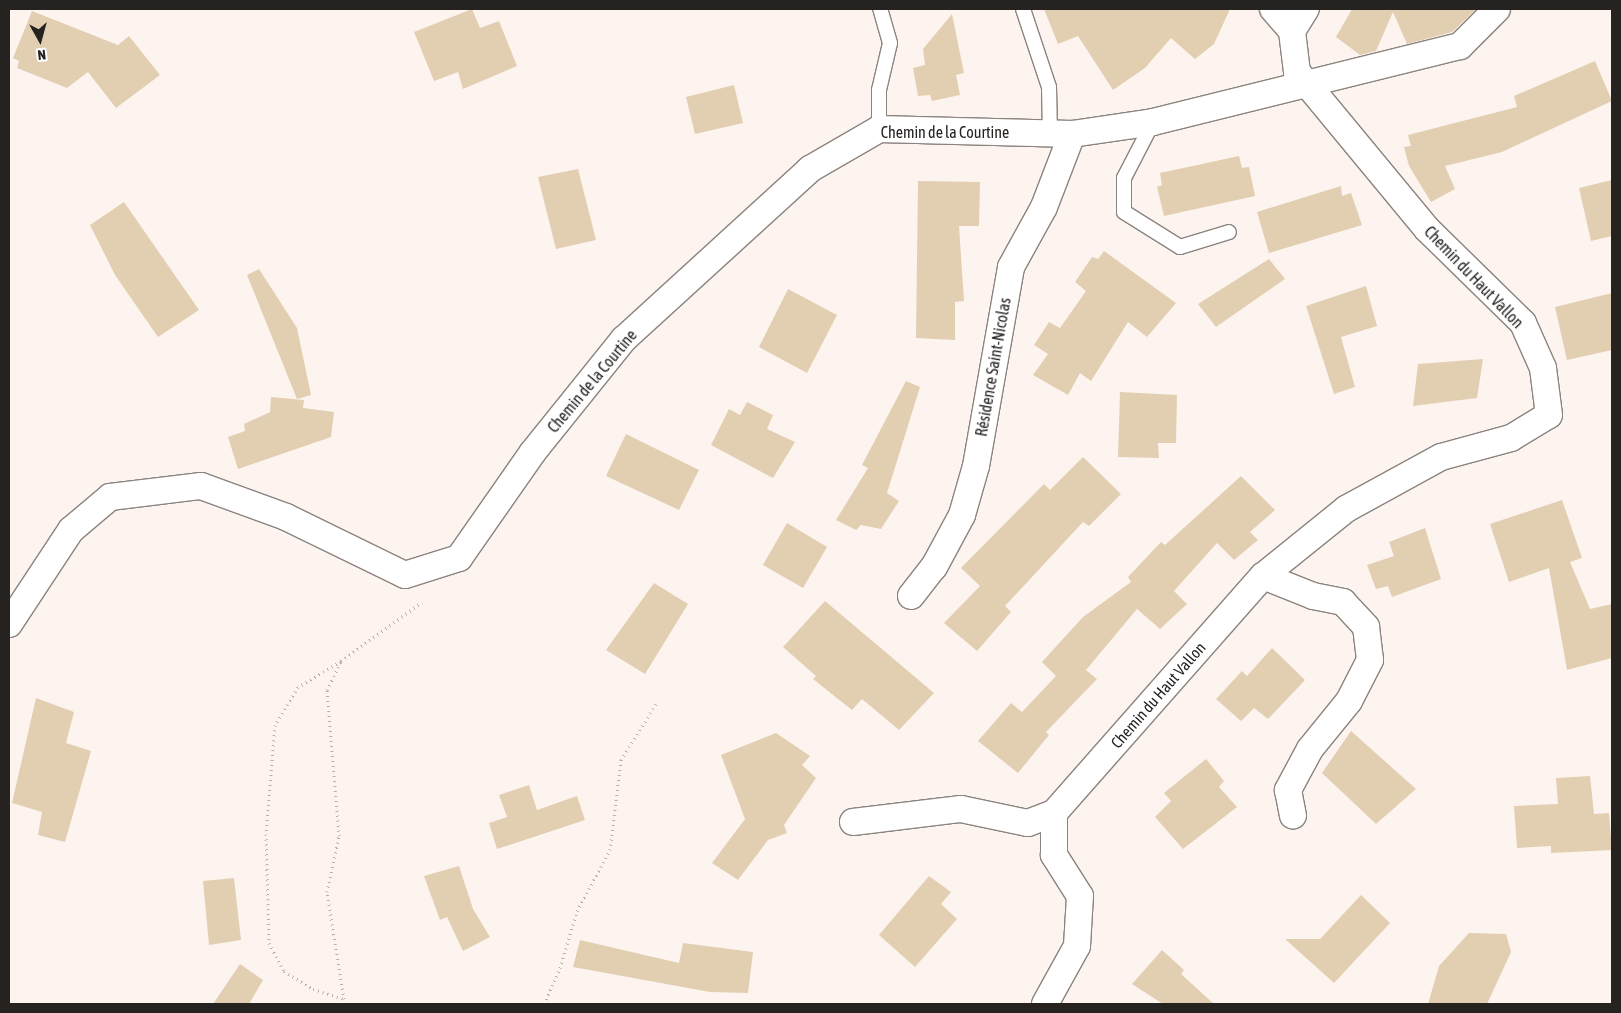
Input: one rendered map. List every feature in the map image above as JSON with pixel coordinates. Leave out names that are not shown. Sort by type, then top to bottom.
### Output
[{"type":"street","points":[[1273,9],[1292,31],[1297,72],[1306,84]]},
{"type":"street","points":[[1292,31],[1306,9]]},
{"type":"street","name":"Chemin de la Courtine","points":[[9,624],[71,530],[110,497],[201,486],[286,517],[405,575],[459,558],[533,452],[624,339],[810,169],[879,129],[1061,134],[1153,122],[1460,46],[1497,9]]},
{"type":"street","name":"Chemin du Haut Vallon","points":[[853,822],[961,809],[1028,823],[1054,813],[1263,576],[1346,509],[1441,457],[1511,438],[1549,415],[1543,368],[1523,323],[1427,229],[1306,84]]},
{"type":"street","name":"Résidence Saint-Nicolas","points":[[911,596],[934,567],[962,515],[976,466],[1011,267],[1044,206],[1061,134]]},
{"type":"street","points":[[1263,576],[1313,596],[1343,602],[1366,627],[1370,660],[1349,701],[1310,749],[1288,790],[1293,816]]},
{"type":"street","points":[[1045,1004],[1077,946],[1080,896],[1054,855],[1054,813]]},
{"type":"lane","points":[[879,129],[879,90],[890,43],[880,9]]},
{"type":"lane","points":[[1023,9],[1061,134]]},
{"type":"lane","points":[[1153,122],[1124,178],[1124,212],[1180,247],[1229,232]]},
{"type":"path","points":[[344,999],[313,989],[284,971],[269,943],[266,834],[275,725],[298,687],[341,661],[424,600]]},
{"type":"path","points":[[341,661],[327,690],[339,836],[327,892],[344,999],[348,1004]]},
{"type":"path","points":[[544,1004],[560,968],[577,912],[610,850],[622,760],[656,704]]},
{"type":"building","points":[[472,9],[480,28],[499,21],[517,66],[463,89],[458,72],[434,81],[414,32]]},
{"type":"building","points":[[1044,9],[1230,9],[1214,44],[1195,59],[1171,38],[1145,68],[1113,90],[1078,36],[1058,44]]},
{"type":"building","points":[[1352,9],[1476,9],[1452,32],[1407,44],[1393,12],[1376,51],[1360,55],[1336,37]]},
{"type":"building","points":[[32,11],[118,45],[129,36],[160,75],[116,108],[88,72],[67,88],[17,68],[19,61],[13,58]]},
{"type":"building","points":[[952,14],[964,73],[956,75],[960,95],[932,101],[930,95],[918,96],[913,68],[925,65],[923,49]]},
{"type":"building","points":[[1595,61],[1612,101],[1502,152],[1445,166],[1455,189],[1431,202],[1409,166],[1404,147],[1411,146],[1408,135],[1517,107],[1514,96]]},
{"type":"building","points":[[734,85],[743,123],[695,134],[686,97]]},
{"type":"building","points":[[1239,156],[1242,168],[1249,167],[1255,196],[1164,216],[1157,187],[1162,185],[1160,173]]},
{"type":"building","points":[[578,169],[596,240],[556,249],[538,177]]},
{"type":"building","points":[[1612,180],[1612,236],[1591,241],[1579,188]]},
{"type":"building","points":[[918,181],[980,182],[979,226],[959,226],[964,301],[955,302],[955,340],[916,338]]},
{"type":"building","points":[[1341,186],[1342,196],[1351,193],[1362,225],[1269,253],[1257,212]]},
{"type":"building","points":[[124,202],[199,310],[158,337],[115,275],[90,225]]},
{"type":"building","points":[[1104,251],[1176,303],[1147,337],[1128,322],[1091,381],[1080,373],[1068,395],[1033,375],[1048,354],[1034,345],[1049,322],[1060,328],[1086,291],[1075,282],[1092,257],[1098,259]]},
{"type":"building","points":[[1269,259],[1285,279],[1216,327],[1198,304]]},
{"type":"building","points":[[259,269],[297,328],[311,395],[297,399],[247,275]]},
{"type":"building","points":[[1366,286],[1377,326],[1341,337],[1355,387],[1334,394],[1306,306]]},
{"type":"building","points":[[788,289],[837,315],[807,373],[759,347]]},
{"type":"building","points":[[1612,293],[1612,350],[1567,360],[1555,307]]},
{"type":"building","points":[[1483,359],[1477,398],[1413,406],[1418,364]]},
{"type":"building","points":[[906,381],[920,387],[887,493],[899,501],[881,529],[861,525],[856,530],[836,520],[868,468],[862,465]]},
{"type":"building","points":[[1120,392],[1177,395],[1176,443],[1158,443],[1159,458],[1118,457]]},
{"type":"building","points":[[271,397],[304,400],[303,408],[334,412],[331,437],[238,469],[228,437],[245,431],[244,424],[270,412]]},
{"type":"building","points":[[747,402],[773,415],[767,429],[795,442],[773,478],[711,445],[729,409],[740,415]]},
{"type":"building","points":[[626,434],[699,470],[679,510],[606,476]]},
{"type":"building","points":[[1083,457],[1121,494],[1089,526],[1083,522],[1005,606],[1011,612],[977,651],[944,623],[980,586],[961,568],[1044,484],[1050,490]]},
{"type":"building","points":[[1241,476],[1275,510],[1250,532],[1258,540],[1234,560],[1217,543],[1174,591],[1187,604],[1160,629],[1137,609],[1086,670],[1097,679],[1046,732],[1049,735],[1018,773],[978,741],[1011,703],[1022,712],[1056,676],[1042,662],[1083,617],[1131,582],[1128,577],[1161,542],[1165,545]]},
{"type":"building","points":[[1562,500],[1582,558],[1570,562],[1590,609],[1612,604],[1612,658],[1567,670],[1549,568],[1509,582],[1490,524]]},
{"type":"building","points":[[787,523],[827,547],[803,588],[763,565]]},
{"type":"building","points":[[1425,528],[1441,579],[1392,597],[1388,586],[1376,589],[1367,565],[1394,556],[1389,542]]},
{"type":"building","points":[[654,583],[688,604],[645,674],[606,650]]},
{"type":"building","points":[[825,601],[934,693],[899,730],[862,699],[852,710],[813,679],[816,676],[783,647]]},
{"type":"building","points":[[1272,648],[1305,680],[1268,719],[1254,708],[1241,721],[1216,699],[1242,671],[1247,676]]},
{"type":"building","points":[[36,698],[74,712],[66,743],[91,751],[65,842],[38,835],[42,812],[12,803]]},
{"type":"building","points":[[1351,731],[1416,789],[1376,824],[1322,773]]},
{"type":"building","points":[[776,733],[810,756],[802,765],[816,778],[784,825],[787,833],[768,840],[738,880],[712,863],[745,819],[721,755]]},
{"type":"building","points":[[1206,759],[1224,781],[1219,787],[1237,807],[1183,849],[1155,817],[1171,801],[1164,793]]},
{"type":"building","points":[[1590,776],[1594,814],[1609,813],[1612,850],[1551,853],[1551,846],[1517,848],[1514,806],[1558,804],[1556,778]]},
{"type":"building","points":[[529,785],[537,810],[577,796],[585,820],[497,849],[489,823],[507,817],[499,795]]},
{"type":"building","points":[[459,866],[473,909],[490,937],[463,951],[447,917],[440,920],[424,876]]},
{"type":"building","points":[[929,876],[951,892],[941,904],[957,919],[915,967],[879,935]]},
{"type":"building","points":[[234,878],[241,940],[209,945],[203,881]]},
{"type":"building","points":[[1361,895],[1390,923],[1334,983],[1285,939],[1320,939]]},
{"type":"building","points":[[1469,933],[1506,934],[1511,952],[1487,1004],[1428,1004],[1439,966]]},
{"type":"building","points":[[580,940],[679,963],[683,943],[753,952],[748,993],[710,992],[573,967]]},
{"type":"building","points":[[1162,950],[1184,970],[1181,974],[1214,1004],[1163,1004],[1132,984]]},
{"type":"building","points":[[240,964],[263,980],[249,1004],[213,1004]]}]
